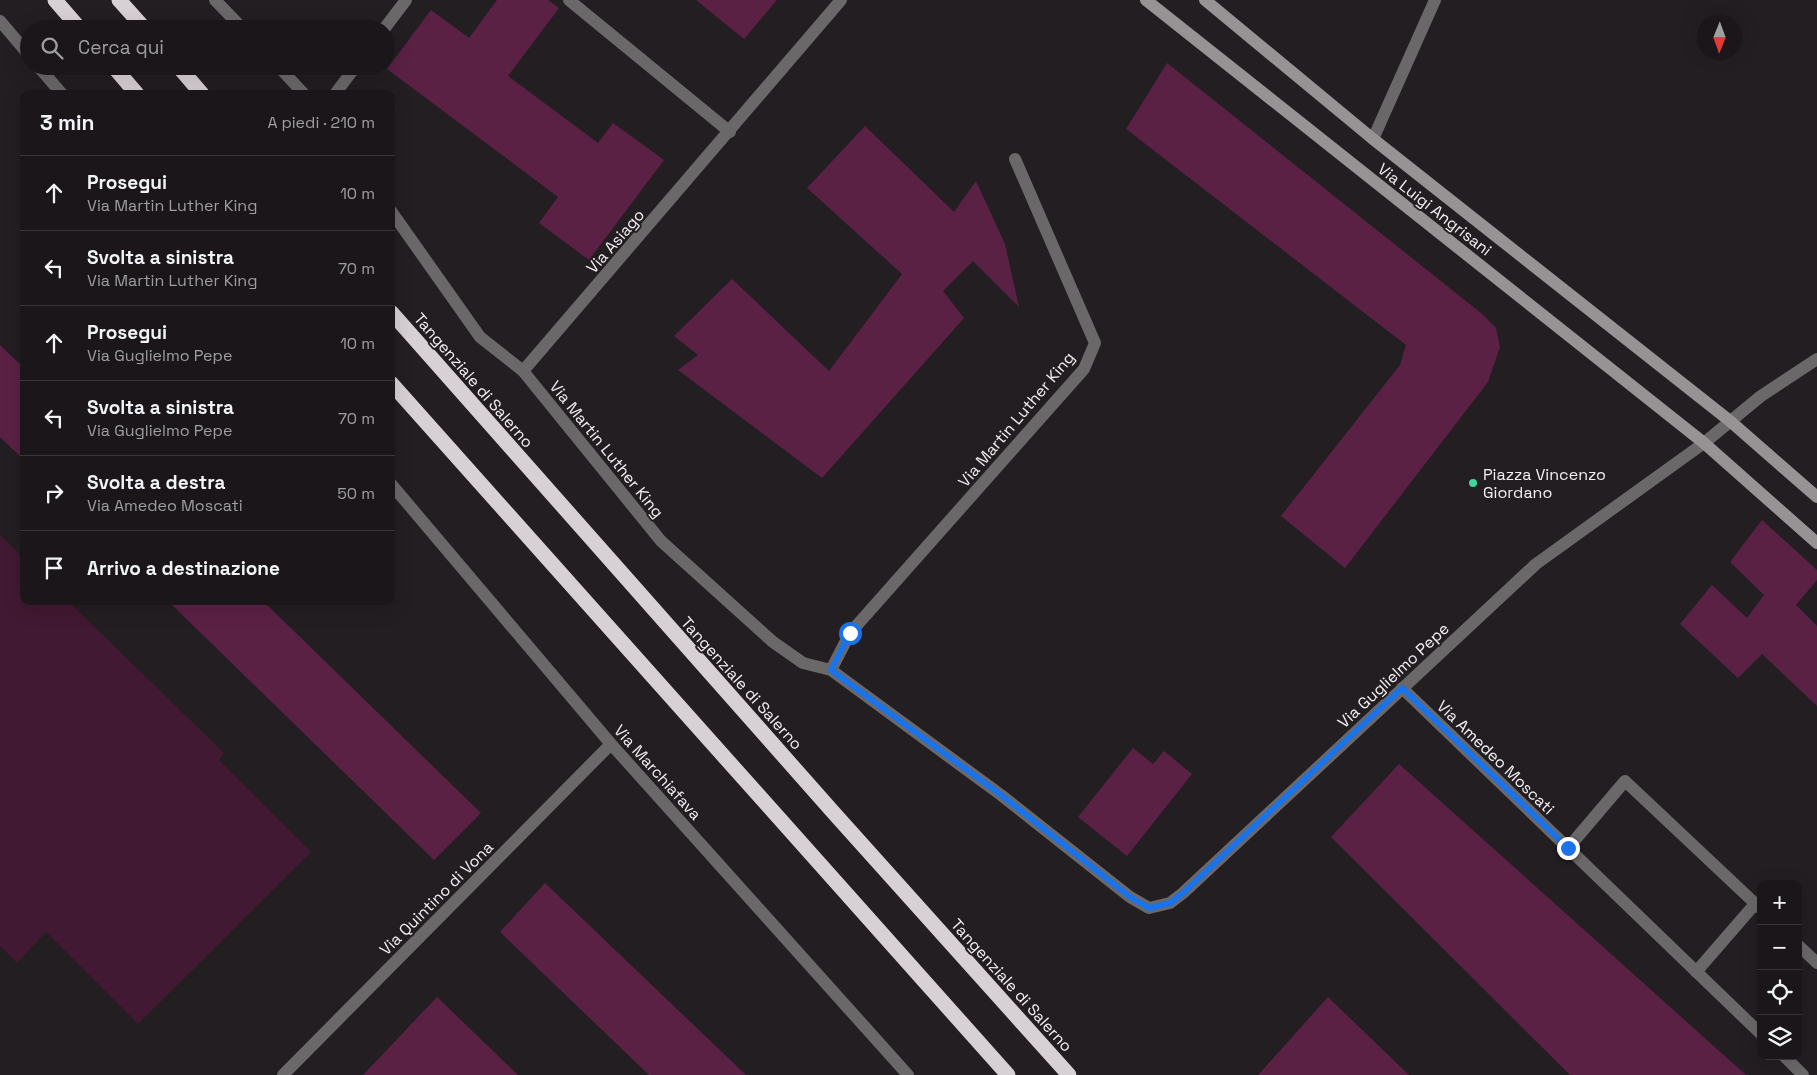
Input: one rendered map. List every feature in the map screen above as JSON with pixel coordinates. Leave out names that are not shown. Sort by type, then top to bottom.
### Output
[{"type":"highway","points":[[55,0],[72,20]]},
{"type":"highway","points":[[119,0],[137,20]]},
{"type":"highway","points":[[121,75],[134,90]]},
{"type":"highway","points":[[186,75],[199,90]]},
{"type":"highway","name":"Tangenziale di Salerno","points":[[395,317],[781,753],[1070,1075]]},
{"type":"highway","points":[[395,387],[1008,1075]]},
{"type":"street","points":[[215,0],[234,20]]},
{"type":"street","points":[[391,20],[406,0]]},
{"type":"street","points":[[569,0],[730,132]]},
{"type":"street","name":"Via Asiago","points":[[524,371],[841,0]]},
{"type":"street","name":"Via Luigi Angrisani","points":[[1146,0],[1704,443],[1817,543]]},
{"type":"street","name":"Via Luigi Angrisani","points":[[1205,0],[1374,139],[1730,421],[1817,497]]},
{"type":"street","points":[[1374,139],[1436,0]]},
{"type":"street","points":[[0,21],[20,44]]},
{"type":"street","points":[[46,75],[59,90]]},
{"type":"street","points":[[286,75],[300,90]]},
{"type":"street","points":[[338,90],[349,75]]},
{"type":"street","name":"Via Martin Luther King","points":[[831,670],[850,633],[1084,369],[1095,343],[1015,159]]},
{"type":"street","name":"Via Martin Luther King","points":[[395,217],[480,337],[524,371],[661,541],[773,642],[803,663],[831,670],[1001,795],[1110,882]]},
{"type":"street","points":[[1704,443],[1761,396],[1817,359]]},
{"type":"street","name":"Via Guglielmo Pepe","points":[[1110,882],[1149,908],[1170,903],[1536,564],[1704,443]]},
{"type":"street","name":"Via Marchiafava","points":[[395,489],[611,744],[908,1075]]},
{"type":"street","name":"Via Amedeo Moscati","points":[[1402,688],[1757,1030]]},
{"type":"street","name":"Via Quintino di Vona","points":[[283,1075],[611,744]]},
{"type":"street","points":[[1568,848],[1625,781],[1757,905]]},
{"type":"street","points":[[1696,972],[1757,907]]},
{"type":"street","points":[[1802,949],[1817,963]]},
{"type":"street","points":[[1788,1060],[1803,1075]]},
{"type":"shaded area","points":[[0,535],[20,554],[20,605],[72,605],[224,753],[219,760],[311,852],[138,1024],[46,932],[17,963],[0,946]]},
{"type":"building","points":[[497,0],[548,0],[559,8],[508,76],[598,143],[613,123],[664,160],[589,260],[539,223],[558,197],[395,75],[395,58],[431,10],[469,38]]},
{"type":"building","points":[[696,0],[777,0],[744,39]]},
{"type":"building","points":[[1167,63],[1481,313],[1496,328],[1500,347],[1488,382],[1345,568],[1281,516],[1400,365],[1406,345],[1126,129]]},
{"type":"building","points":[[865,126],[954,212],[976,181],[1005,244],[1019,307],[973,261],[943,291],[964,318],[822,478],[678,370],[698,355],[674,336],[732,279],[829,371],[902,274],[807,188]]},
{"type":"building","points":[[0,345],[20,364],[20,456],[0,437]]},
{"type":"building","points":[[1762,520],[1817,570],[1817,580],[1796,605],[1817,626],[1817,706],[1762,654],[1738,678],[1680,624],[1712,585],[1747,618],[1764,595],[1730,562]]},
{"type":"building","points":[[172,605],[267,605],[481,813],[434,860]]},
{"type":"building","points":[[1133,748],[1153,764],[1164,751],[1192,774],[1127,856],[1078,817]]},
{"type":"building","points":[[1399,764],[1746,1075],[1570,1075],[1331,837]]},
{"type":"building","points":[[545,883],[746,1075],[649,1075],[500,932]]},
{"type":"building","points":[[437,997],[518,1075],[363,1075]]},
{"type":"building","points":[[1328,997],[1409,1075],[1258,1075]]},
{"type":"place","name":"Piazza Vincenzo Giordano","points":[[1473,483]]},
{"type":"route","points":[[850,633],[831,670],[1001,795],[1130,897],[1149,908],[1170,903],[1183,893],[1402,688],[1568,848]]}]
